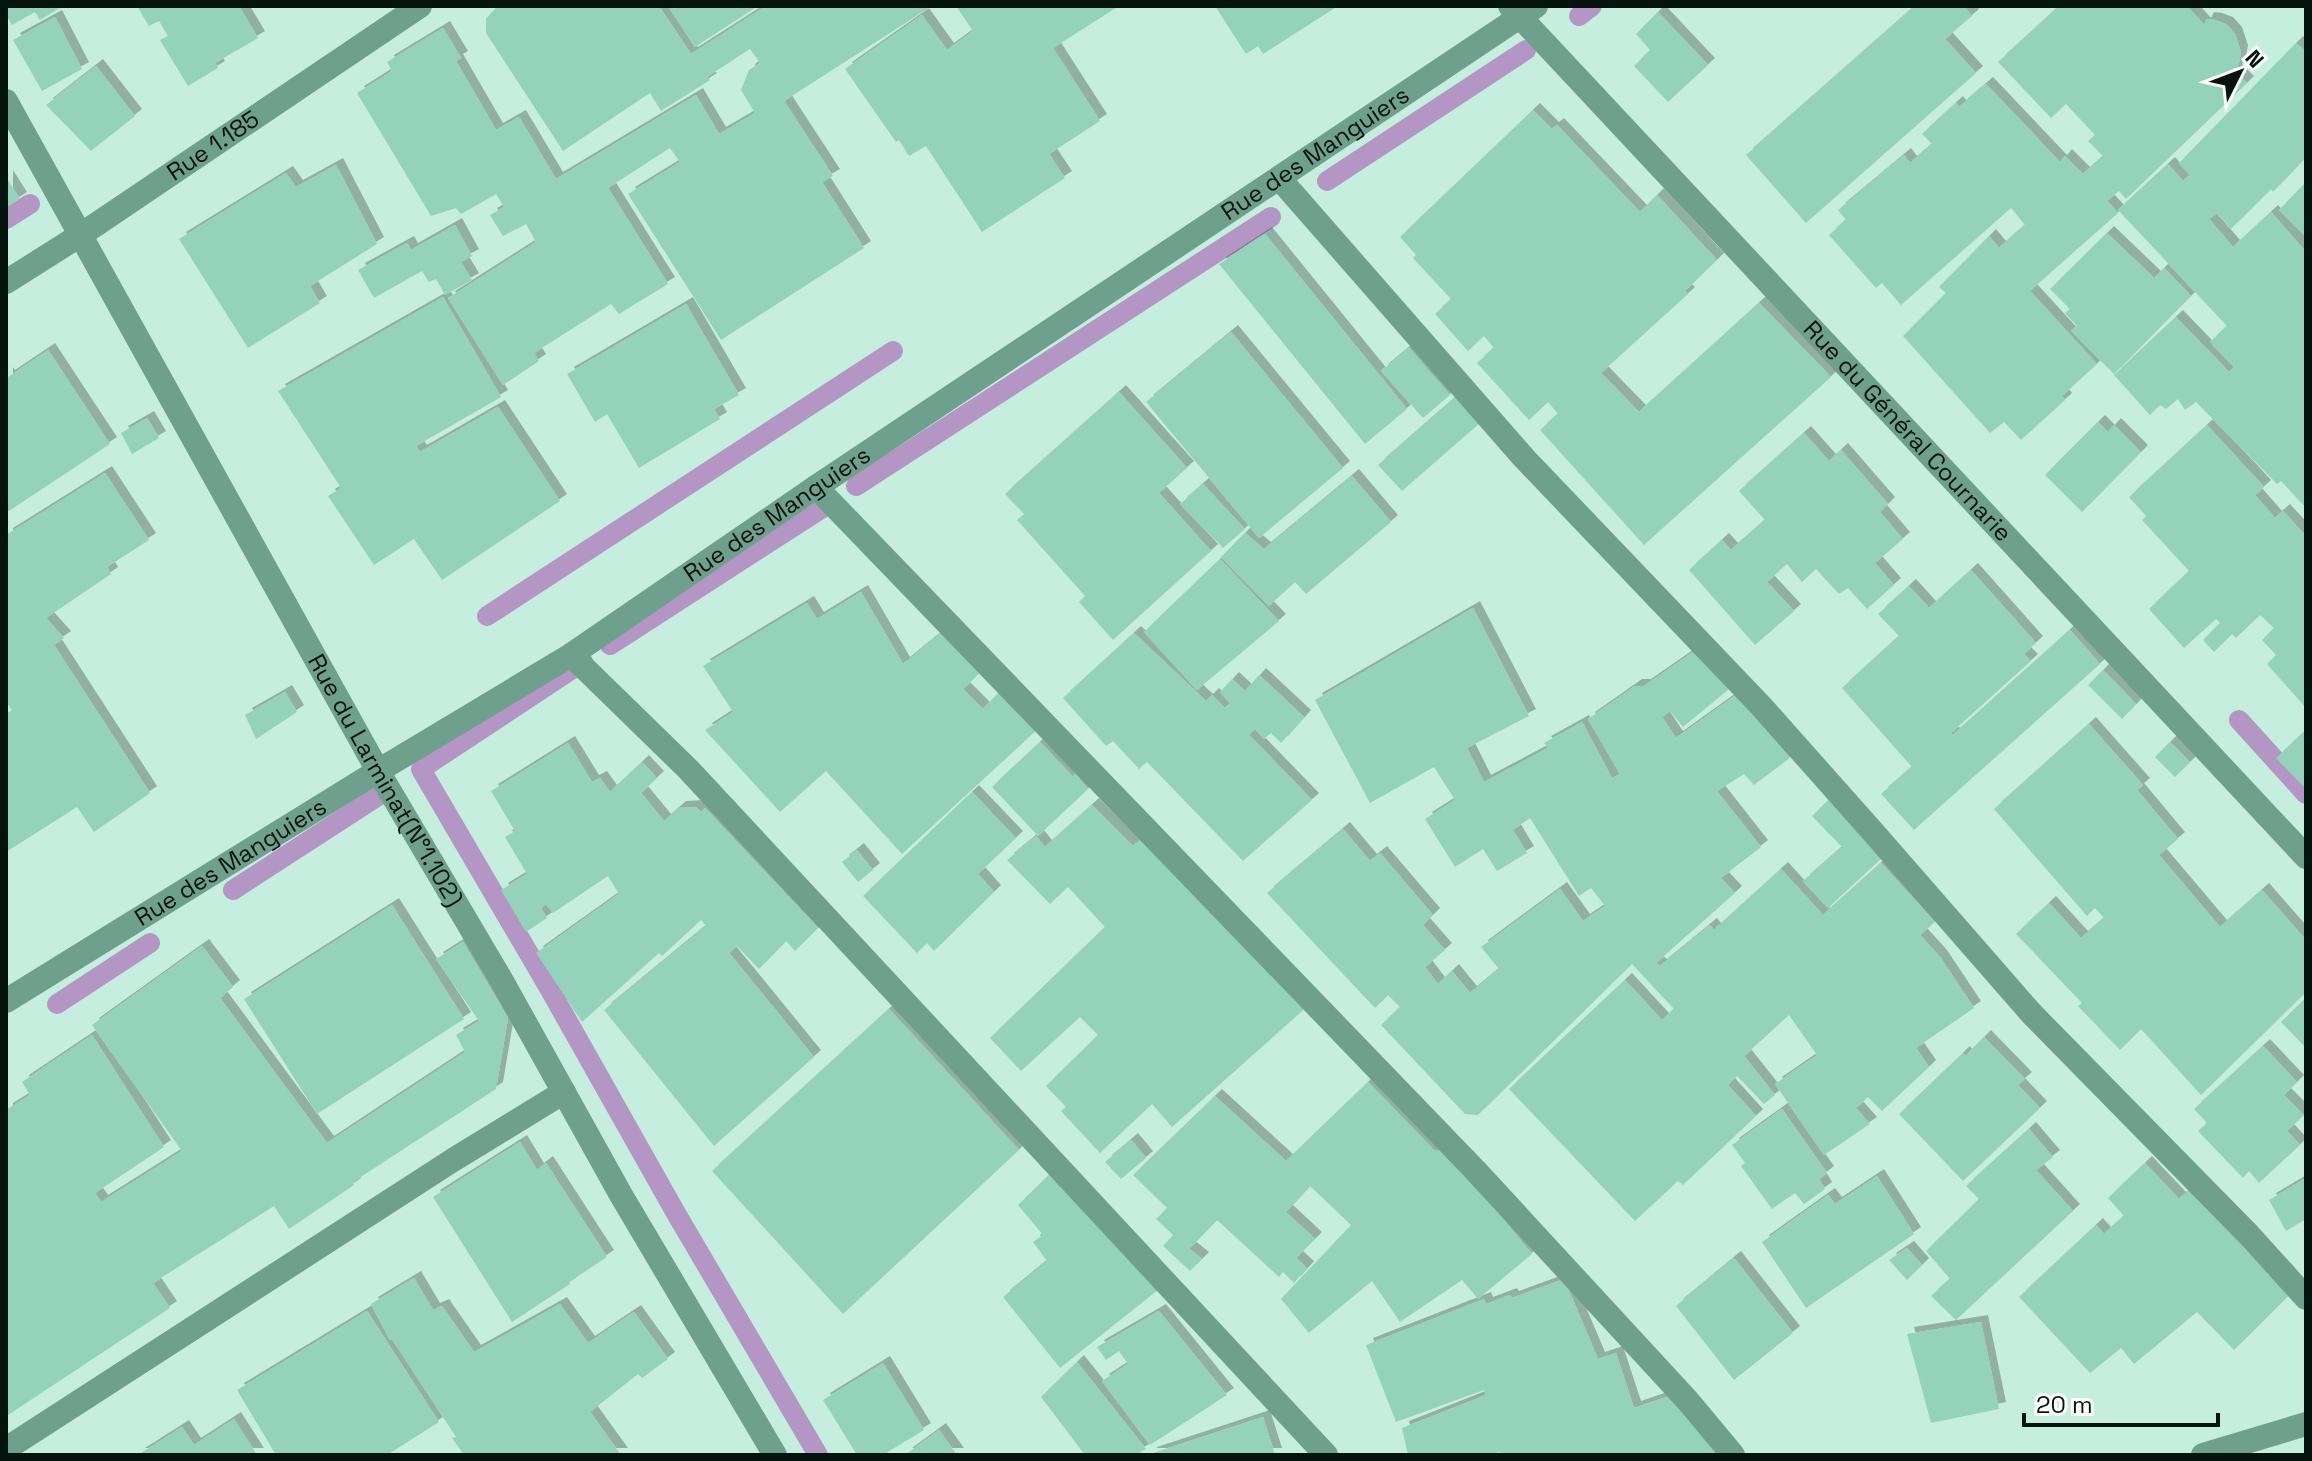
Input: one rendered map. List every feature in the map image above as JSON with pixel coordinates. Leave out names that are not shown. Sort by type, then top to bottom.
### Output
[{"type":"street","name":"Rue 1.185","points":[[6,282],[420,6]]},
{"type":"street","name":"Rue des Manguiers","points":[[6,1001],[571,655],[816,487],[1279,178],[1521,10]]},
{"type":"street","name":"Rue du Général Cournarie","points":[[1521,10],[2306,857]]},
{"type":"street","name":"Rue du Larminat(N°1.102)","points":[[6,101],[378,771],[502,981],[621,1195],[775,1455]]},
{"type":"street","points":[[1279,178],[1524,458],[1761,706],[2031,1013],[2249,1235],[2306,1298]]},
{"type":"street","points":[[816,487],[1475,1170],[1688,1401],[1733,1455]]},
{"type":"street","points":[[571,655],[688,769],[1326,1455]]},
{"type":"street","points":[[6,1449],[453,1160],[564,1092]]},
{"type":"street","points":[[2203,1455],[2306,1424]]},
{"type":"building","points":[[6,6],[63,6],[40,20],[35,12],[12,25],[6,15]]},
{"type":"building","points":[[137,6],[244,6],[240,8],[258,38],[215,63],[218,68],[188,86],[160,40],[168,36],[159,21],[149,26]]},
{"type":"building","points":[[529,6],[659,6],[691,54],[766,6],[932,6],[784,101],[833,176],[822,182],[864,248],[721,340],[628,194],[680,162],[670,148],[608,188],[668,284],[619,314],[611,304],[534,353],[539,361],[503,385],[448,298],[536,242],[526,224],[503,236],[490,215],[504,207],[496,194],[461,214],[456,208],[431,216],[357,93],[392,71],[387,62],[443,28],[461,58],[456,61],[496,130],[519,117],[556,179],[696,95],[719,134],[755,113],[741,90],[749,70],[760,63],[750,49],[707,77],[710,80],[661,111],[650,93],[563,151],[486,33],[486,19],[496,8],[524,9]]},
{"type":"building","points":[[668,6],[758,6],[695,47]]},
{"type":"building","points":[[956,6],[1119,6],[1053,48],[1100,121],[1049,154],[1065,178],[982,232],[926,146],[909,156],[845,69],[922,15],[947,50],[973,31]]},
{"type":"building","points":[[1215,6],[1338,6],[1263,54],[1258,46],[1246,54]]},
{"type":"building","points":[[1915,6],[1964,6],[1972,16],[1945,39],[1976,73],[1806,223],[1746,155]]},
{"type":"building","points":[[2059,6],[2187,6],[2204,25],[2207,19],[2215,20],[2226,24],[2235,34],[2241,52],[2235,71],[2247,83],[2126,199],[2119,191],[2107,201],[2118,213],[2030,291],[2097,364],[2062,396],[2065,400],[2021,440],[2004,422],[1990,433],[1903,336],[1946,293],[1939,287],[1989,236],[1999,248],[2025,225],[2011,208],[1901,305],[1882,283],[1876,288],[1829,235],[1846,220],[1838,210],[1904,155],[1910,163],[1932,144],[1922,134],[1956,103],[1959,107],[1986,84],[2060,162],[2065,156],[2083,174],[2103,156],[2088,141],[2095,135],[2066,104],[2051,118],[1998,62]]},
{"type":"building","points":[[1658,12],[1708,65],[1668,102],[1634,66],[1650,50],[1636,34]]},
{"type":"building","points":[[55,17],[82,69],[42,91],[13,40]]},
{"type":"building","points":[[2296,43],[2306,52],[2306,157],[2231,229],[2217,213],[2209,219],[2233,247],[2271,212],[2306,252],[2306,508],[2281,481],[2277,484],[2196,402],[2185,410],[2178,399],[2166,409],[2160,405],[2150,415],[2114,375],[2176,317],[2229,372],[2234,367],[2210,342],[2227,326],[2118,210],[2168,164],[2183,181],[2190,175],[2179,163]]},
{"type":"building","points":[[96,66],[135,116],[91,151],[46,105]]},
{"type":"building","points":[[1533,110],[1552,129],[1557,125],[1640,212],[1657,195],[1717,260],[1685,291],[1688,294],[1601,373],[1639,412],[1759,303],[1831,377],[1644,545],[1540,430],[1558,414],[1548,402],[1529,420],[1477,363],[1494,348],[1484,336],[1468,351],[1435,314],[1451,299],[1413,258],[1416,255],[1400,237]]},
{"type":"building","points":[[336,165],[377,244],[310,286],[320,303],[248,348],[179,239],[286,173],[296,187]]},
{"type":"building","points":[[6,177],[20,199],[6,208]]},
{"type":"building","points":[[2306,182],[2306,237],[2279,210]]},
{"type":"building","points":[[455,225],[472,256],[461,262],[472,280],[445,295],[436,279],[429,282],[422,271],[374,298],[358,270],[407,243],[411,250]]},
{"type":"building","points":[[2107,233],[2154,278],[2164,268],[2191,296],[2114,374],[2071,331],[2077,326],[2065,313],[2070,309],[2050,289]]},
{"type":"building","points":[[1265,234],[1407,409],[1365,444],[1219,264]]},
{"type":"building","points":[[443,297],[501,397],[416,446],[420,452],[498,407],[560,501],[442,580],[414,539],[374,565],[328,496],[341,488],[278,391]]},
{"type":"building","points":[[686,304],[739,395],[714,409],[720,419],[639,468],[607,414],[595,422],[567,374]]},
{"type":"building","points":[[1231,332],[1343,468],[1259,538],[1146,402]]},
{"type":"building","points":[[1409,348],[1450,395],[1423,418],[1381,371]]},
{"type":"building","points":[[48,350],[110,444],[6,513],[6,374],[8,377]]},
{"type":"building","points":[[1119,392],[1187,468],[1159,493],[1211,551],[1113,640],[1079,602],[1085,596],[1017,520],[1024,514],[1005,494]]},
{"type":"building","points":[[1457,396],[1480,423],[1402,491],[1378,465]]},
{"type":"building","points":[[147,418],[159,438],[132,454],[121,433]]},
{"type":"building","points":[[2098,422],[2108,432],[2114,425],[2141,452],[2082,512],[2045,475]]},
{"type":"building","points":[[2207,425],[2264,487],[2255,495],[2275,518],[2283,511],[2306,536],[2306,708],[2267,664],[2276,655],[2262,640],[2274,628],[2260,615],[2236,638],[2232,634],[2214,652],[2203,640],[2220,623],[2216,619],[2184,648],[2149,609],[2189,571],[2142,520],[2146,516],[2129,497]]},
{"type":"building","points":[[1804,433],[1829,461],[1841,450],[1888,504],[1880,512],[1903,539],[1875,563],[1894,585],[1867,609],[1848,588],[1839,594],[1816,569],[1802,582],[1787,564],[1767,582],[1794,611],[1755,645],[1689,570],[1722,540],[1731,550],[1765,520],[1739,491]]},
{"type":"building","points":[[105,473],[149,540],[107,567],[111,574],[46,618],[64,638],[54,645],[150,793],[94,832],[77,807],[6,852],[6,714],[12,710],[6,702],[6,535]]},
{"type":"building","points":[[1352,476],[1391,522],[1306,594],[1295,582],[1269,606],[1221,557],[1245,533],[1264,549]]},
{"type":"building","points":[[1203,484],[1245,529],[1223,548],[1180,504]]},
{"type":"building","points":[[1220,559],[1279,621],[1197,690],[1144,632]]},
{"type":"building","points":[[1971,570],[2036,643],[2024,654],[2031,661],[1951,733],[1953,735],[2070,630],[2100,664],[1914,830],[1881,794],[1912,767],[1842,688],[1899,636],[1878,614],[1909,586],[1929,608]]},
{"type":"building","points":[[861,592],[903,664],[946,629],[985,668],[963,689],[983,709],[1001,690],[1038,729],[902,854],[826,771],[780,812],[705,730],[733,712],[703,666],[807,603],[817,619]]},
{"type":"building","points":[[1473,608],[1529,716],[1467,748],[1484,782],[1548,748],[1544,743],[1582,722],[1612,778],[1620,774],[1588,719],[1635,686],[1644,686],[1696,650],[1729,689],[1683,727],[1670,711],[1662,717],[1676,738],[1736,695],[1790,758],[1754,785],[1744,774],[1717,791],[1761,847],[1721,878],[1735,893],[1656,963],[1660,966],[1710,925],[1714,930],[1781,869],[1823,915],[1881,863],[1935,922],[1920,935],[1940,957],[1974,1008],[1916,1048],[1929,1067],[1882,1111],[1868,1097],[1856,1108],[1870,1124],[1824,1155],[1775,1084],[1817,1055],[1789,1015],[1744,1056],[1775,1095],[1764,1104],[1737,1076],[1728,1085],[1756,1116],[1683,1185],[1678,1181],[1635,1221],[1509,1089],[1625,980],[1662,1020],[1674,1009],[1632,964],[1478,1115],[1465,1114],[1381,1025],[1400,1007],[1388,995],[1375,1008],[1267,893],[1343,829],[1370,861],[1380,853],[1433,915],[1423,925],[1445,950],[1425,967],[1438,984],[1452,971],[1470,993],[1499,969],[1481,947],[1560,889],[1583,921],[1605,906],[1591,888],[1579,896],[1530,818],[1513,830],[1527,853],[1497,871],[1483,849],[1455,867],[1425,819],[1455,800],[1434,767],[1370,803],[1315,700]]},
{"type":"building","points":[[1134,633],[1206,701],[1212,695],[1225,708],[1230,703],[1220,692],[1232,679],[1245,691],[1259,675],[1304,717],[1281,743],[1271,733],[1264,739],[1255,729],[1249,735],[1312,800],[1243,861],[1147,762],[1139,769],[1113,741],[1106,746],[1063,698]]},
{"type":"building","points":[[2103,670],[2136,704],[2122,719],[2088,685]]},
{"type":"building","points":[[285,692],[297,712],[256,739],[245,715]]},
{"type":"building","points":[[2089,724],[2143,785],[2137,790],[2178,839],[2159,855],[2220,927],[2262,890],[2306,940],[2306,992],[2201,1095],[2141,1029],[2120,1050],[2078,1006],[2082,1003],[2016,934],[2049,903],[2081,938],[2104,918],[2095,908],[2087,916],[1994,809]]},
{"type":"building","points":[[2306,730],[2306,789],[2276,758]]},
{"type":"building","points":[[1040,742],[1088,789],[1038,836],[992,787]]},
{"type":"building","points":[[2170,742],[2190,762],[2175,777],[2155,757]]},
{"type":"building","points":[[568,743],[592,782],[600,778],[610,792],[642,762],[657,778],[641,793],[664,821],[679,808],[696,807],[701,812],[705,808],[818,928],[795,951],[786,941],[759,969],[737,946],[729,953],[814,1057],[714,1146],[604,1010],[706,926],[701,920],[582,1022],[536,953],[619,894],[608,876],[553,913],[546,904],[541,908],[547,918],[526,932],[501,890],[527,874],[505,837],[515,831],[491,791]]},
{"type":"building","points":[[972,792],[1016,838],[978,874],[994,892],[934,951],[927,943],[917,953],[863,896]]},
{"type":"building","points":[[1832,797],[1883,857],[1828,908],[1803,881],[1842,847],[1812,816]]},
{"type":"building","points":[[1092,805],[1133,846],[1148,834],[1309,1005],[1172,1127],[1152,1104],[1100,1153],[1061,1111],[1066,1107],[1046,1086],[1098,1035],[1080,1017],[1021,1071],[990,1038],[1105,927],[1068,887],[1050,904],[1007,860],[1036,836],[1045,847]]},
{"type":"building","points":[[857,850],[873,870],[858,882],[842,862]]},
{"type":"building","points":[[392,905],[464,1019],[317,1114],[244,999]]},
{"type":"building","points":[[463,942],[508,1018],[496,1089],[353,1182],[354,1185],[289,1229],[274,1206],[153,1283],[170,1308],[8,1415],[6,1110],[30,1095],[22,1082],[92,1035],[164,1147],[95,1193],[101,1202],[182,1151],[92,1025],[202,946],[233,987],[220,998],[327,1143],[465,1052],[456,1035],[479,1021],[436,959]]},
{"type":"building","points":[[2306,998],[2306,1048],[2281,1022]]},
{"type":"building","points":[[889,1009],[1019,1150],[843,1314],[712,1171]]},
{"type":"building","points":[[1984,1037],[2025,1079],[2018,1085],[2040,1108],[1963,1181],[1899,1114]]},
{"type":"building","points":[[2263,1046],[2297,1082],[2284,1095],[2304,1115],[2287,1131],[2300,1145],[2259,1183],[2249,1171],[2243,1178],[2198,1131],[2207,1123],[2194,1109]]},
{"type":"building","points":[[1368,1082],[1434,1150],[1446,1150],[1532,1254],[1478,1299],[1462,1280],[1400,1322],[1372,1281],[1309,1333],[1281,1299],[1351,1225],[1310,1186],[1286,1212],[1315,1239],[1296,1258],[1307,1268],[1294,1283],[1283,1272],[1279,1277],[1217,1220],[1190,1248],[1182,1243],[1202,1259],[1190,1271],[1163,1246],[1173,1235],[1156,1219],[1167,1208],[1133,1175],[1215,1096],[1286,1161]]},
{"type":"building","points":[[1782,1109],[1827,1173],[1819,1179],[1825,1189],[1804,1204],[1795,1193],[1772,1209],[1741,1166],[1745,1163],[1732,1145]]},
{"type":"building","points":[[2029,1129],[2053,1157],[2036,1170],[2073,1211],[1956,1320],[1931,1296],[1950,1279],[1926,1251],[1979,1199],[1966,1186]]},
{"type":"building","points":[[1131,1140],[1146,1158],[1121,1179],[1105,1162]]},
{"type":"building","points":[[520,1142],[537,1170],[546,1163],[607,1257],[512,1322],[433,1197]]},
{"type":"building","points":[[2145,1163],[2179,1199],[2193,1187],[2293,1291],[2234,1350],[2197,1312],[2134,1364],[2121,1348],[2090,1373],[2019,1297],[2096,1225],[2104,1234],[2124,1216],[2108,1198]]},
{"type":"building","points":[[1049,1175],[1158,1290],[1060,1368],[1003,1297],[1047,1261],[1033,1242],[1043,1235],[1018,1205]]},
{"type":"building","points":[[1877,1176],[1914,1234],[1806,1308],[1762,1242],[1828,1195],[1835,1204]]},
{"type":"building","points":[[2306,1178],[2306,1219],[2286,1231],[2269,1200]]},
{"type":"building","points":[[1907,1248],[1922,1265],[1907,1280],[1889,1260]]},
{"type":"building","points":[[1734,1258],[1793,1333],[1734,1380],[1676,1306]]},
{"type":"building","points":[[414,1278],[433,1310],[442,1306],[474,1352],[560,1304],[588,1343],[634,1312],[668,1359],[642,1378],[638,1374],[590,1412],[621,1455],[464,1455],[452,1438],[456,1437],[390,1340],[371,1304]]},
{"type":"building","points":[[1564,1279],[1598,1359],[1616,1353],[1634,1408],[1675,1394],[1727,1455],[1500,1455],[1500,1452],[1487,1455],[1408,1455],[1402,1428],[1486,1395],[1484,1390],[1396,1422],[1366,1345],[1484,1299],[1486,1304],[1510,1295],[1512,1298]]},
{"type":"building","points":[[367,1311],[439,1422],[387,1455],[276,1455],[237,1390]]},
{"type":"building","points":[[1159,1311],[1227,1395],[1150,1445],[1102,1381],[1128,1364],[1119,1351],[1106,1360],[1097,1347]]},
{"type":"building","points":[[1981,1322],[1999,1409],[1931,1423],[1907,1334]]},
{"type":"building","points":[[1077,1362],[1146,1449],[1135,1455],[1085,1455],[1041,1397]]},
{"type":"building","points":[[883,1363],[924,1430],[883,1455],[857,1455],[823,1400]]},
{"type":"building","points":[[1263,1417],[1275,1455],[1150,1455],[1150,1454]]},
{"type":"building","points":[[234,1419],[257,1455],[138,1455],[182,1427],[194,1445]]},
{"type":"building","points":[[939,1430],[957,1455],[905,1455]]},
{"type":"waterway","points":[[1579,16],[1592,6]]},
{"type":"waterway","points":[[1327,181],[1526,50]]},
{"type":"waterway","points":[[6,219],[30,204]]},
{"type":"waterway","points":[[856,486],[1271,217]]},
{"type":"waterway","points":[[487,616],[893,351]]},
{"type":"waterway","points":[[610,645],[827,505]]},
{"type":"waterway","points":[[421,769],[583,662]]},
{"type":"waterway","points":[[2239,720],[2306,794]]},
{"type":"waterway","points":[[422,771],[818,1455]]},
{"type":"waterway","points":[[233,890],[384,792]]},
{"type":"waterway","points":[[57,1004],[150,943]]}]
